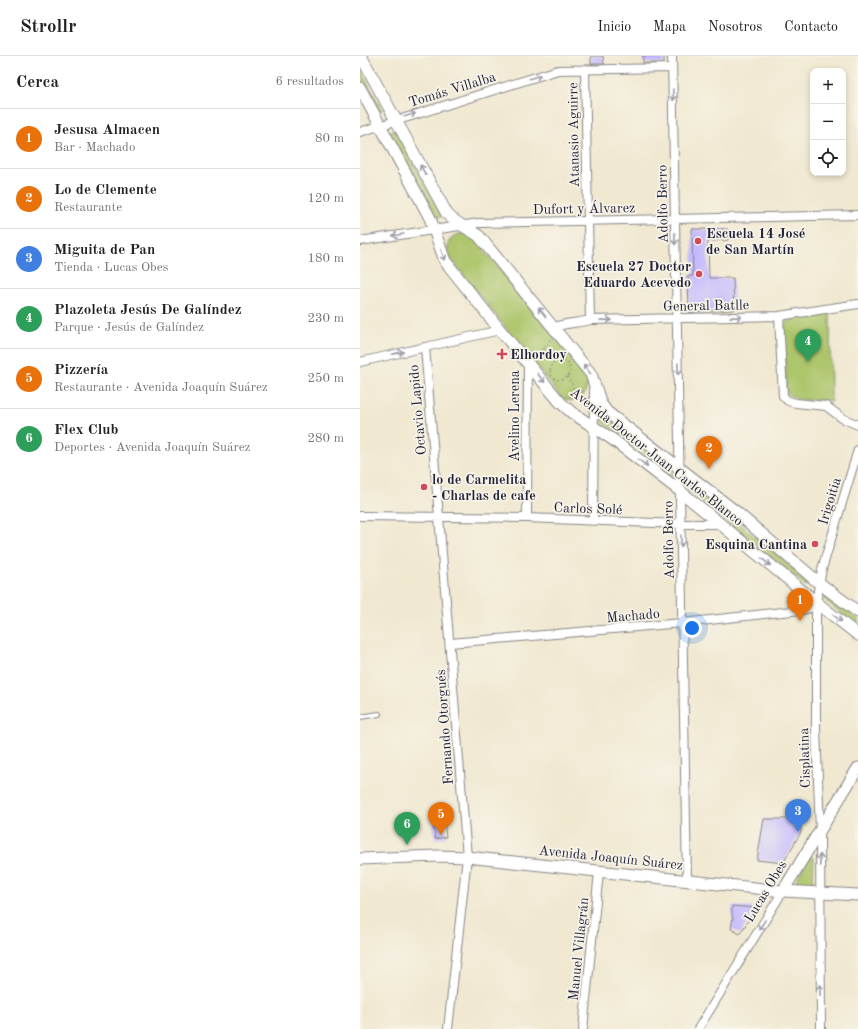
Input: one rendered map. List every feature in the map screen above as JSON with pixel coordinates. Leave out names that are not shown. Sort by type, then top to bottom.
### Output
[{"type":"street","name":"Avenida Doctor Juan Carlos Blanco","points":[[361,56],[447,214],[453,221],[479,236],[552,332],[591,374],[601,404],[607,412],[734,511],[819,582],[858,612]]},
{"type":"street","name":"Adolfo Berro","points":[[672,56],[687,880]]},
{"type":"street","name":"Tomás Villalba","points":[[360,132],[558,70],[672,68]]},
{"type":"street","name":"Atanasio Aguirre","points":[[585,69],[590,320]]},
{"type":"street","name":"Avenida Doctor Juan Carlos Blanco","points":[[360,88],[430,218],[445,261],[500,330],[529,357],[560,402],[571,412],[612,439],[680,491],[858,635]]},
{"type":"street","name":"Dufort y Álvarez","points":[[360,241],[479,223],[858,215]]},
{"type":"street","name":"General Batlle","points":[[552,332],[564,324],[590,320],[779,316],[858,304]]},
{"type":"street","points":[[779,316],[783,396],[788,401],[796,403],[826,406],[842,418],[858,425]]},
{"type":"street","points":[[360,362],[500,330]]},
{"type":"street","name":"Octavio Lapido","points":[[425,347],[440,518]]},
{"type":"street","name":"Avelino Lerena","points":[[527,518],[529,357]]},
{"type":"street","points":[[593,521],[594,383]]},
{"type":"street","name":"Irigoitia","points":[[819,582],[858,450]]},
{"type":"street","name":"Carlos Solé","points":[[360,516],[527,518],[680,524],[720,524]]},
{"type":"street","name":"Fernando Otorgués","points":[[440,518],[467,857],[448,1029]]},
{"type":"street","name":"Cisplatina","points":[[819,582],[816,602],[816,729],[820,830],[821,1029]]},
{"type":"street","name":"Machado","points":[[450,643],[682,624],[801,610],[810,608],[816,602]]},
{"type":"street","name":"Lucas Obes","points":[[698,1029],[858,768]]},
{"type":"street","name":"Avenida Joaquín Suárez","points":[[360,859],[438,856],[467,857],[783,891],[858,895]]},
{"type":"street","name":"Manuel Villagrán","points":[[583,1029],[599,872]]},
{"type":"lane","points":[[360,718],[379,714]]},
{"type":"path","points":[[529,357],[534,352],[544,349],[549,342],[552,332]]},
{"type":"path","points":[[544,349],[554,362]]},
{"type":"path","points":[[558,360],[566,362],[570,369],[567,377],[562,379],[554,377],[550,370],[554,362],[558,360]]},
{"type":"path","points":[[567,377],[572,384],[576,398]]},
{"type":"green space","points":[[360,68],[382,110],[378,112],[360,80]]},
{"type":"green space","points":[[395,130],[441,214],[440,217],[436,217],[391,134],[391,131]]},
{"type":"green space","points":[[466,233],[472,235],[588,378],[586,391],[582,397],[573,401],[560,396],[451,259],[448,244],[456,235]]},
{"type":"green space","points":[[830,312],[831,401],[800,400],[794,398],[786,391],[784,326],[787,322],[798,317]]},
{"type":"green space","points":[[600,411],[672,470],[673,475],[669,475],[597,417],[597,412]]},
{"type":"green space","points":[[689,483],[809,582],[806,586],[687,489]]},
{"type":"green space","points":[[827,594],[858,619],[858,627],[824,599],[823,596]]},
{"type":"green space","points":[[810,856],[814,858],[813,882],[809,884],[797,883],[796,880]]},
{"type":"building","points":[[591,56],[603,56],[604,64],[591,64]]},
{"type":"building","points":[[643,56],[664,56],[664,63],[643,63]]},
{"type":"building","points":[[692,229],[728,229],[728,240],[708,241],[709,278],[733,278],[734,310],[689,312],[688,276],[693,276]]},
{"type":"building","points":[[443,813],[446,837],[435,839],[432,814]]},
{"type":"building","points":[[764,819],[801,819],[801,832],[783,863],[757,860]]},
{"type":"building","points":[[732,906],[756,908],[740,934],[731,929],[733,917]]},
{"type":"place","name":"Escuela 14 José de San Martín","points":[[698,241]]},
{"type":"place","name":"Escuela 27 Doctor Eduardo Acevedo","points":[[699,274]]},
{"type":"place","name":"Elhordoy","points":[[502,354]]},
{"type":"place","name":"Plazoleta Jesús De Galíndez","points":[[808,362]]},
{"type":"place","name":"Lo de Clemente","points":[[709,469]]},
{"type":"place","name":"lo de Carmelita - Charlas de cafe","points":[[424,487]]},
{"type":"place","name":"Esquina Cantina","points":[[815,544]]},
{"type":"place","name":"Jesusa Almacen","points":[[800,621]]},
{"type":"place","name":"Miguita de Pan","points":[[798,832]]},
{"type":"place","name":"Pizzería","points":[[441,835]]},
{"type":"place","name":"Flex Club","points":[[407,845]]}]
